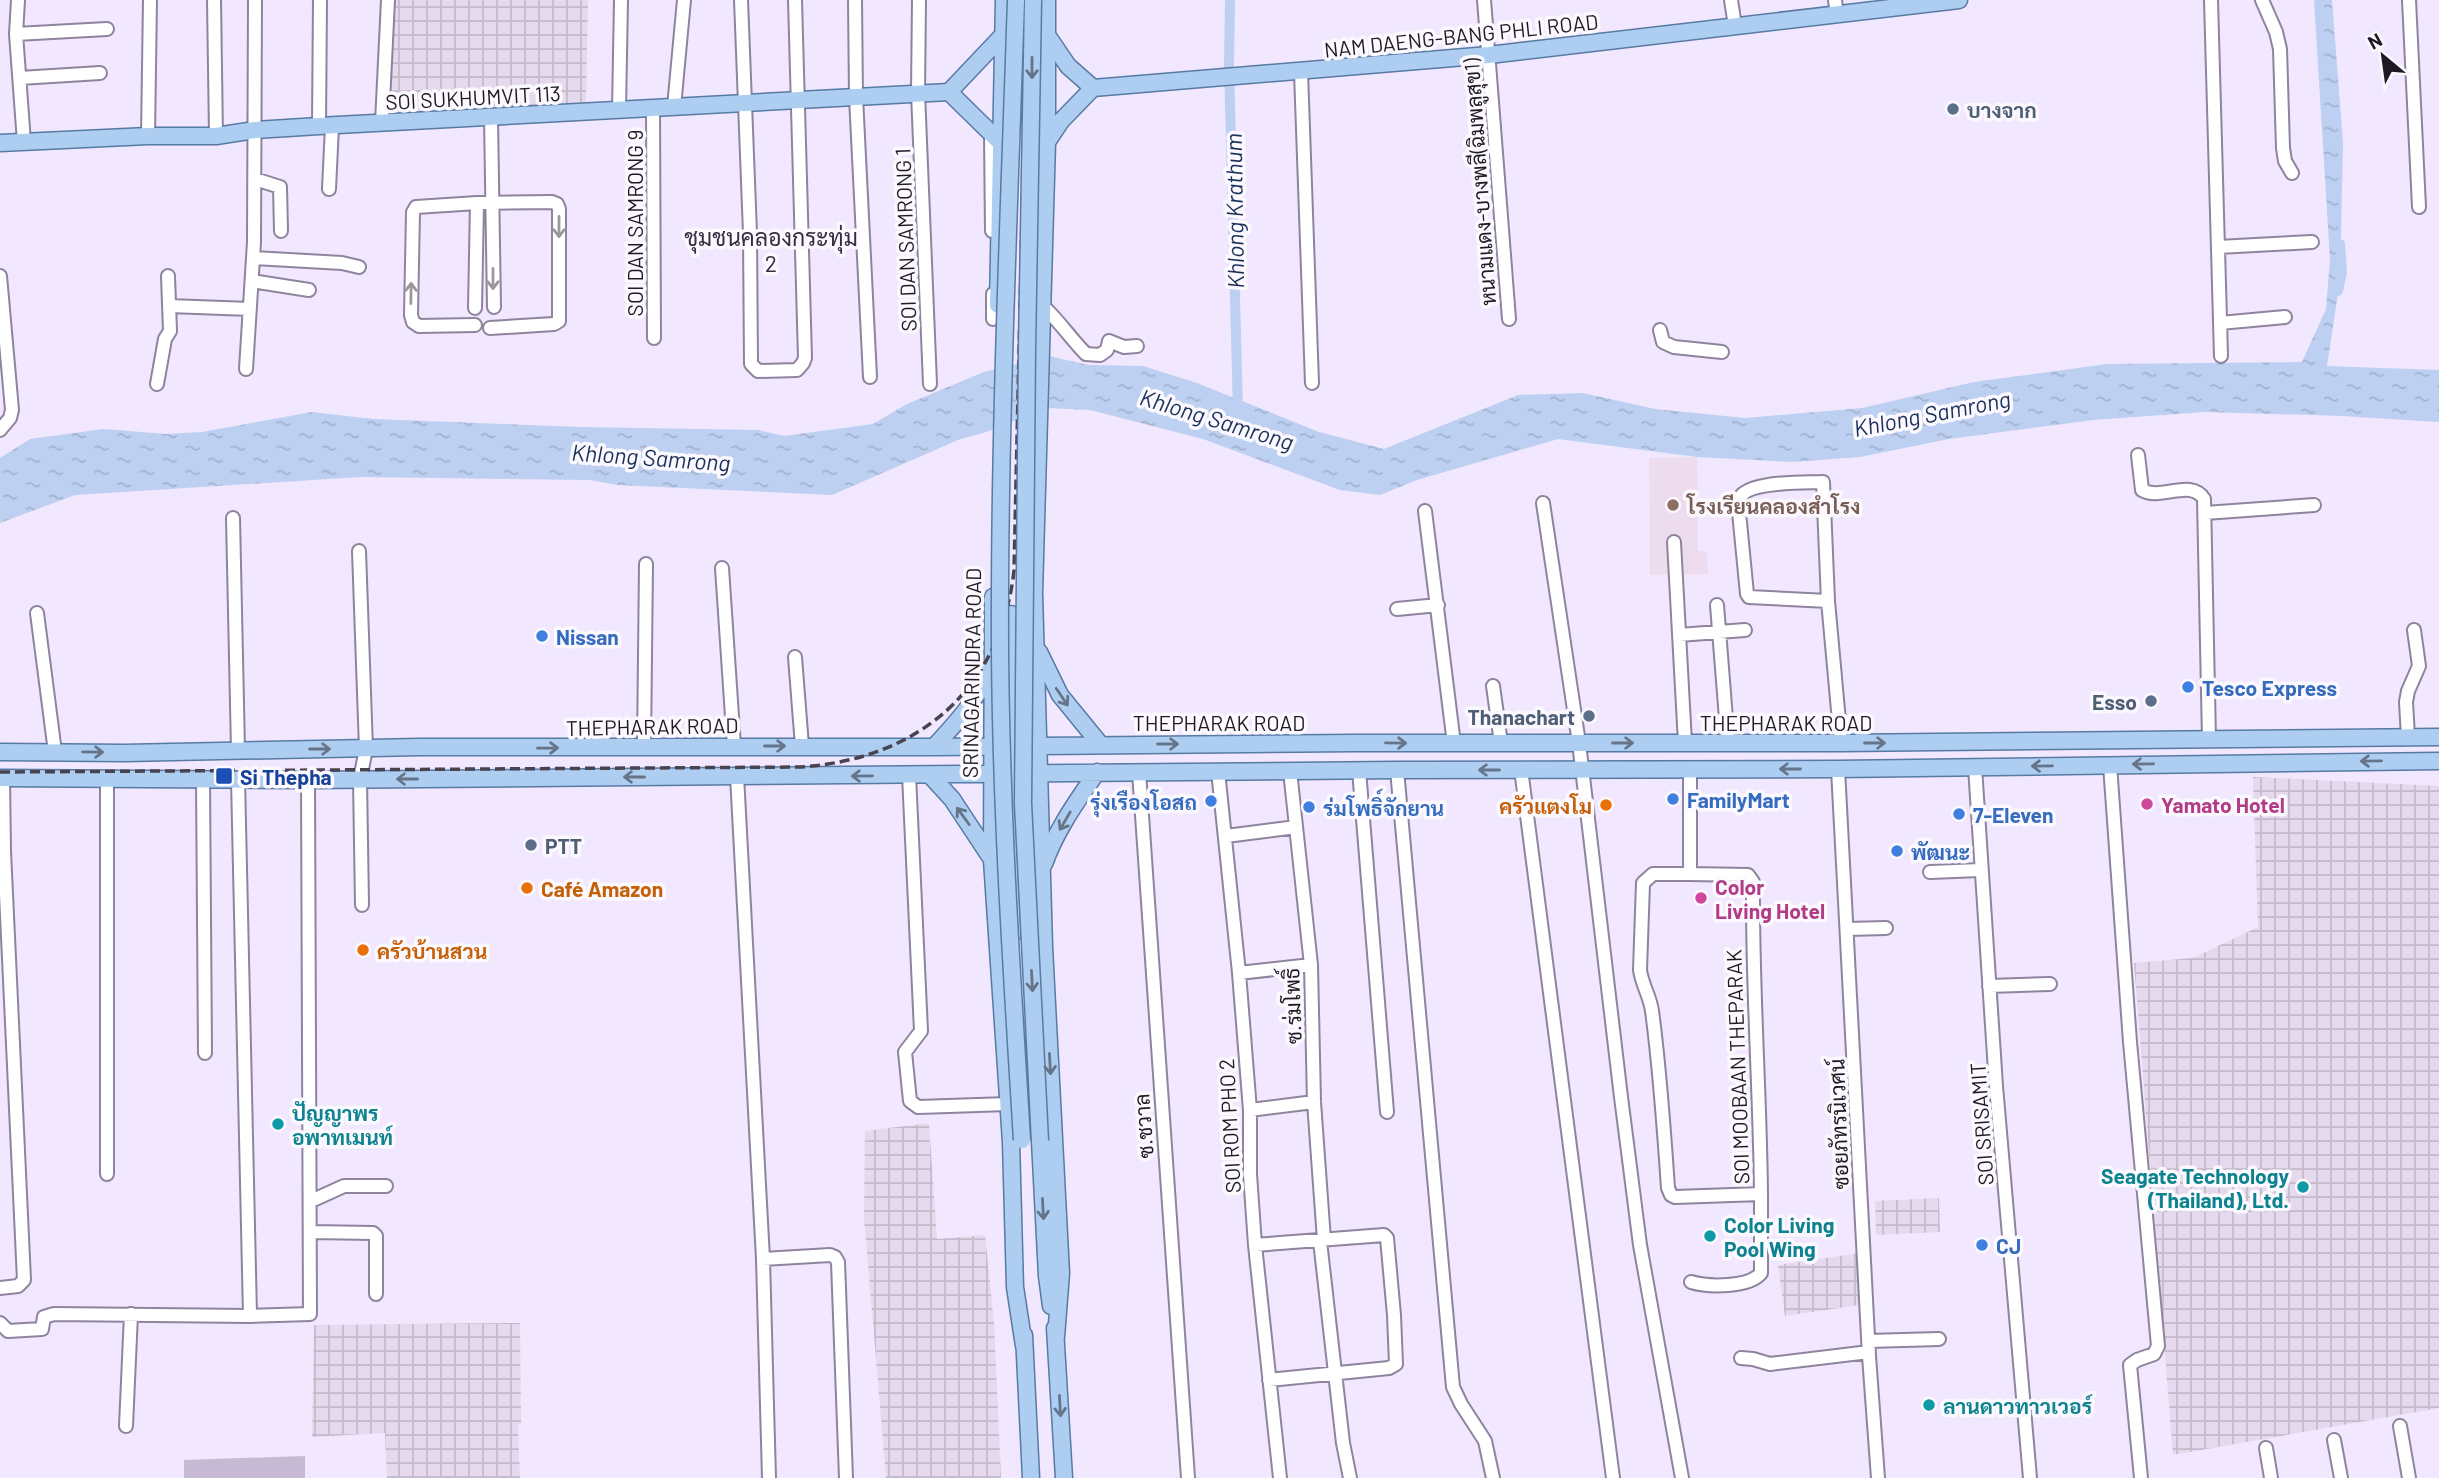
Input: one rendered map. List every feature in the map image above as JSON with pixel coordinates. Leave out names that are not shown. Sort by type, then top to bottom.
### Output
[{"type":"main road","name":"SRINAGARINDRA ROAD","points":[[1004,0],[1004,34],[995,137],[1000,204],[991,664],[992,860],[1008,1104],[1015,1287],[1024,1346]]},
{"type":"main road","name":"SRINAGARINDRA ROAD","points":[[1016,0],[1005,349],[1000,646],[1003,801],[1021,1140],[1024,1346],[1031,1478]]},
{"type":"main road","points":[[1033,0],[1023,803],[1047,1276],[1056,1338],[1064,1478]]},
{"type":"main road","points":[[1047,0],[1051,136],[1044,199],[1034,593],[1041,873],[1060,1273],[1056,1338]]},
{"type":"main road","name":"NAM DAENG-BANG PHLI ROAD","points":[[1093,88],[1489,55],[1735,26],[1836,8],[1959,0]]},
{"type":"main road","points":[[995,137],[949,92],[1004,34]]},
{"type":"main road","points":[[1047,35],[1068,66],[1093,88],[1051,136]]},
{"type":"main road","name":"SOI SUKHUMVIT 113","points":[[0,143],[148,136],[216,136],[256,130],[949,92]]},
{"type":"main road","points":[[993,592],[999,609],[1012,614],[1018,614],[1028,608],[1034,593]]},
{"type":"main road","points":[[1012,614],[1013,774],[1019,930]]},
{"type":"main road","points":[[1035,643],[1060,695],[1100,744]]},
{"type":"main road","points":[[934,747],[979,690],[991,664]]},
{"type":"main road","name":"THEPHARAK ROAD","points":[[0,752],[934,747],[1013,744],[1728,744],[2439,737]]},
{"type":"main road","points":[[2244,739],[2247,762]]},
{"type":"main road","points":[[2,778],[308,780],[1038,772],[1838,769],[2439,761]]},
{"type":"main road","points":[[1041,873],[1050,848],[1067,816],[1097,772]]},
{"type":"main road","points":[[930,775],[952,799],[992,860]]},
{"type":"main road","points":[[998,951],[1004,937],[1019,930],[1036,935],[1044,947]]},
{"type":"street","points":[[18,0],[16,34],[24,142]]},
{"type":"street","points":[[148,136],[150,0]]},
{"type":"street","points":[[214,0],[216,136]]},
{"type":"street","points":[[246,369],[255,179],[255,0]]},
{"type":"street","points":[[320,0],[329,188]]},
{"type":"street","points":[[382,123],[388,0]]},
{"type":"street","points":[[619,110],[621,0]]},
{"type":"street","points":[[674,107],[684,0]]},
{"type":"street","points":[[741,0],[750,233],[751,364],[758,372],[797,370],[805,358],[795,0]]},
{"type":"street","points":[[855,0],[856,97],[870,377]]},
{"type":"street","name":"SOI DAN SAMRONG 1","points":[[919,0],[918,93],[930,384]]},
{"type":"street","name":"หนามแดง-บางพลี(ฉิมพลูสุข1)","points":[[1484,0],[1509,318]]},
{"type":"street","points":[[1731,0],[1735,26]]},
{"type":"street","points":[[2211,0],[2221,356]]},
{"type":"street","points":[[2262,0],[2276,32],[2280,49],[2283,148],[2285,161],[2292,173]]},
{"type":"street","points":[[2409,0],[2419,208]]},
{"type":"street","points":[[16,34],[107,29]]},
{"type":"street","points":[[1301,72],[1312,383]]},
{"type":"street","points":[[20,78],[100,73]]},
{"type":"street","name":"SOI DAN SAMRONG 9","points":[[653,108],[654,338]]},
{"type":"street","points":[[490,328],[497,317],[494,307],[491,117]]},
{"type":"street","points":[[1051,136],[1044,312],[1057,319],[1072,341],[1086,355],[1100,355],[1107,350],[1109,341],[1124,347],[1137,346]]},
{"type":"street","points":[[993,318],[995,137]]},
{"type":"street","points":[[255,179],[280,187],[281,231]]},
{"type":"street","points":[[475,325],[419,326],[413,322],[413,212],[416,207],[477,203],[493,202],[557,204],[560,315],[559,321],[554,324],[482,329],[475,325],[471,318],[475,308],[477,203]]},
{"type":"street","points":[[2218,247],[2312,242]]},
{"type":"street","points":[[253,258],[342,263],[359,267]]},
{"type":"street","points":[[0,276],[12,410],[10,418],[0,430]]},
{"type":"street","points":[[157,384],[165,339],[170,331],[168,276]]},
{"type":"street","points":[[252,281],[309,290]]},
{"type":"street","points":[[475,308],[484,303],[494,307]]},
{"type":"street","points":[[169,306],[250,309]]},
{"type":"street","points":[[2220,323],[2285,317]]},
{"type":"street","points":[[1660,330],[1663,342],[1674,347],[1721,352]]},
{"type":"street","points":[[2138,455],[2143,490],[2149,494],[2192,490],[2200,492],[2204,499],[2209,739]]},
{"type":"street","points":[[1828,601],[1749,597],[1738,502],[1741,493],[1756,487],[1823,482],[1828,601],[1841,743]]},
{"type":"street","points":[[1543,503],[1579,743],[1640,1245],[1682,1478]]},
{"type":"street","points":[[2205,513],[2314,505]]},
{"type":"street","points":[[1425,511],[1454,744]]},
{"type":"street","points":[[233,518],[238,750]]},
{"type":"street","points":[[1674,542],[1685,743]]},
{"type":"street","points":[[359,551],[366,749],[360,779],[362,905]]},
{"type":"street","points":[[644,747],[646,564]]},
{"type":"street","points":[[722,568],[734,746]]},
{"type":"street","points":[[1717,604],[1728,744]]},
{"type":"street","points":[[1397,609],[1438,605]]},
{"type":"street","points":[[37,613],[55,752]]},
{"type":"street","points":[[1679,635],[1745,630]]},
{"type":"street","points":[[2408,737],[2406,702],[2419,666],[2414,630]]},
{"type":"street","points":[[795,657],[802,746]]},
{"type":"street","points":[[1493,686],[1501,743]]},
{"type":"street","points":[[2110,765],[2130,1042],[2158,1346],[2154,1354],[2130,1365],[2141,1478]]},
{"type":"street","name":"SOI SRISAMIT","points":[[1975,767],[2002,1163],[2030,1478]]},
{"type":"street","points":[[1521,769],[1614,1478]]},
{"type":"street","points":[[1690,769],[1690,874]]},
{"type":"street","name":"ซอยภัทรนิเวศน์","points":[[1838,769],[1878,1478]]},
{"type":"street","points":[[1359,770],[1387,1112]]},
{"type":"street","points":[[1397,770],[1453,1387],[1485,1441],[1493,1478]]},
{"type":"street","name":"SOI ROM PHO 2","points":[[1218,771],[1250,1110],[1250,1174],[1255,1245],[1280,1478]]},
{"type":"street","name":"ซ.ร่มโพธิ์","points":[[1290,771],[1311,965],[1314,1102],[1322,1240],[1334,1373],[1344,1455],[1350,1478]]},
{"type":"street","name":"ซ.ชวาล","points":[[1139,772],[1188,1478]]},
{"type":"street","points":[[909,775],[921,1031],[905,1052],[910,1101],[918,1107],[1008,1104]]},
{"type":"street","points":[[737,776],[763,1259],[769,1478]]},
{"type":"street","points":[[0,1288],[18,1286],[24,1280],[2,851],[2,778]]},
{"type":"street","points":[[107,779],[107,1174]]},
{"type":"street","points":[[203,779],[205,1053]]},
{"type":"street","points":[[239,779],[250,1316]]},
{"type":"street","points":[[0,1323],[8,1331],[42,1329],[44,1317],[54,1314],[310,1314],[308,780]]},
{"type":"street","points":[[1226,836],[1296,827]]},
{"type":"street","points":[[1930,872],[1980,870]]},
{"type":"street","name":"SOI MOOBAAN THEPARAK","points":[[1653,874],[1690,874],[1748,875],[1753,882],[1752,961],[1760,1098],[1761,1194],[1675,1197],[1668,1188],[1663,1100],[1652,1007],[1641,982],[1640,970],[1643,883],[1653,874]]},
{"type":"street","points":[[1847,929],[1886,928]]},
{"type":"street","points":[[1239,974],[1311,965]]},
{"type":"street","points":[[1989,986],[2050,984]]},
{"type":"street","points":[[1250,1110],[1314,1102]]},
{"type":"street","points":[[311,1201],[344,1186],[386,1186]]},
{"type":"street","points":[[1691,1282],[1711,1286],[1754,1280],[1761,1273],[1761,1194]]},
{"type":"street","points":[[311,1232],[373,1233],[376,1236],[376,1294]]},
{"type":"street","points":[[1255,1245],[1386,1236],[1397,1357],[1394,1367],[1269,1380]]},
{"type":"street","points":[[763,1259],[830,1255],[838,1262],[846,1478]]},
{"type":"street","points":[[126,1426],[131,1314]]},
{"type":"street","points":[[1741,1358],[1770,1364],[1869,1346],[1939,1339]]},
{"type":"street","points":[[2400,1426],[2409,1478]]},
{"type":"street","points":[[2334,1440],[2341,1478]]},
{"type":"street","points":[[2266,1448],[2271,1478]]},
{"type":"shaded area","points":[[392,0],[588,0],[586,103],[387,115]]},
{"type":"shaded area","name":"โรงเรียนคลองสำโรง","points":[[1697,457],[1698,551],[1707,551],[1708,574],[1650,575],[1649,458]]},
{"type":"shaded area","points":[[2253,777],[2439,786],[2439,1408],[2173,1455],[2134,963],[2193,958],[2258,927]]},
{"type":"shaded area","points":[[929,1123],[937,1239],[985,1235],[994,1323],[1001,1478],[886,1478],[864,1217],[865,1131]]},
{"type":"shaded area","points":[[1939,1198],[1940,1232],[1876,1235],[1875,1201]]},
{"type":"shaded area","points":[[1860,1253],[1867,1304],[1785,1316],[1778,1265]]},
{"type":"shaded area","points":[[520,1323],[520,1478],[387,1478],[385,1433],[312,1437],[314,1325]]},
{"type":"shaded area","points":[[305,1456],[305,1478],[184,1478],[184,1460]]},
{"type":"water","name":"Khlong Samrong","points":[[2314,0],[2332,0],[2343,143],[2340,280],[2327,366],[2439,370],[2439,422],[2205,412],[2093,420],[1949,439],[1860,457],[1792,462],[1697,457],[1558,439],[1417,480],[1380,495],[1340,490],[1203,439],[1090,410],[1048,408],[958,440],[832,495],[617,485],[590,480],[360,477],[75,495],[0,523],[0,458],[30,439],[103,429],[167,434],[202,432],[312,412],[373,419],[758,430],[784,436],[873,424],[907,404],[984,372],[1049,356],[1088,365],[1143,366],[1197,383],[1319,432],[1384,449],[1518,395],[1583,393],[1655,409],[1745,418],[1862,408],[1974,382],[2107,364],[2302,362],[2326,309],[2330,259]]},
{"type":"waterway","name":"Khlong Krathum","points":[[1230,0],[1229,66],[1238,412]]},
{"type":"waterway","points":[[2338,291],[2342,272],[2340,244]]},
{"type":"railway","points":[[0,772],[801,767],[843,761],[882,750],[917,733],[946,711],[972,683],[991,651],[1006,613],[1014,571],[1027,0]]},
{"type":"place","name":"บางจาก","points":[[1953,109]]},
{"type":"place","name":"โรงเรียนคลองสำโรง","points":[[1673,505]]},
{"type":"place","name":"Nissan","points":[[542,636]]},
{"type":"place","name":"Tesco Express","points":[[2188,687]]},
{"type":"place","name":"Esso","points":[[2151,701]]},
{"type":"place","name":"Thanachart","points":[[1589,716]]},
{"type":"place","name":"Si Thepha","points":[[224,776]]},
{"type":"place","name":"FamilyMart","points":[[1673,799]]},
{"type":"place","name":"รุ่งเรืองโอสถ","points":[[1211,801]]},
{"type":"place","name":"Yamato Hotel","points":[[2147,804]]},
{"type":"place","name":"ครัวแตงโม","points":[[1606,805]]},
{"type":"place","name":"ร่มโพธิ์จักยาน","points":[[1309,807]]},
{"type":"place","name":"7-Eleven","points":[[1959,814]]},
{"type":"place","name":"PTT","points":[[531,845]]},
{"type":"place","name":"พัฒนะ","points":[[1897,851]]},
{"type":"place","name":"Café Amazon","points":[[527,888]]},
{"type":"place","name":"Color Living Hotel","points":[[1701,898]]},
{"type":"place","name":"ครัวบ้านสวน","points":[[363,950]]},
{"type":"place","name":"ปัญญาพร อพาทเมนท์","points":[[278,1124]]},
{"type":"place","name":"Seagate Technology (Thailand), Ltd.","points":[[2303,1187]]},
{"type":"place","name":"Color Living Pool Wing","points":[[1710,1236]]},
{"type":"place","name":"CJ","points":[[1982,1245]]},
{"type":"place","name":"ลานดาวทาวเวอร์","points":[[1929,1405]]},
{"type":"district","name":"ชุมชนคลองกระทุ่ม 2","points":[[771,250]]}]
